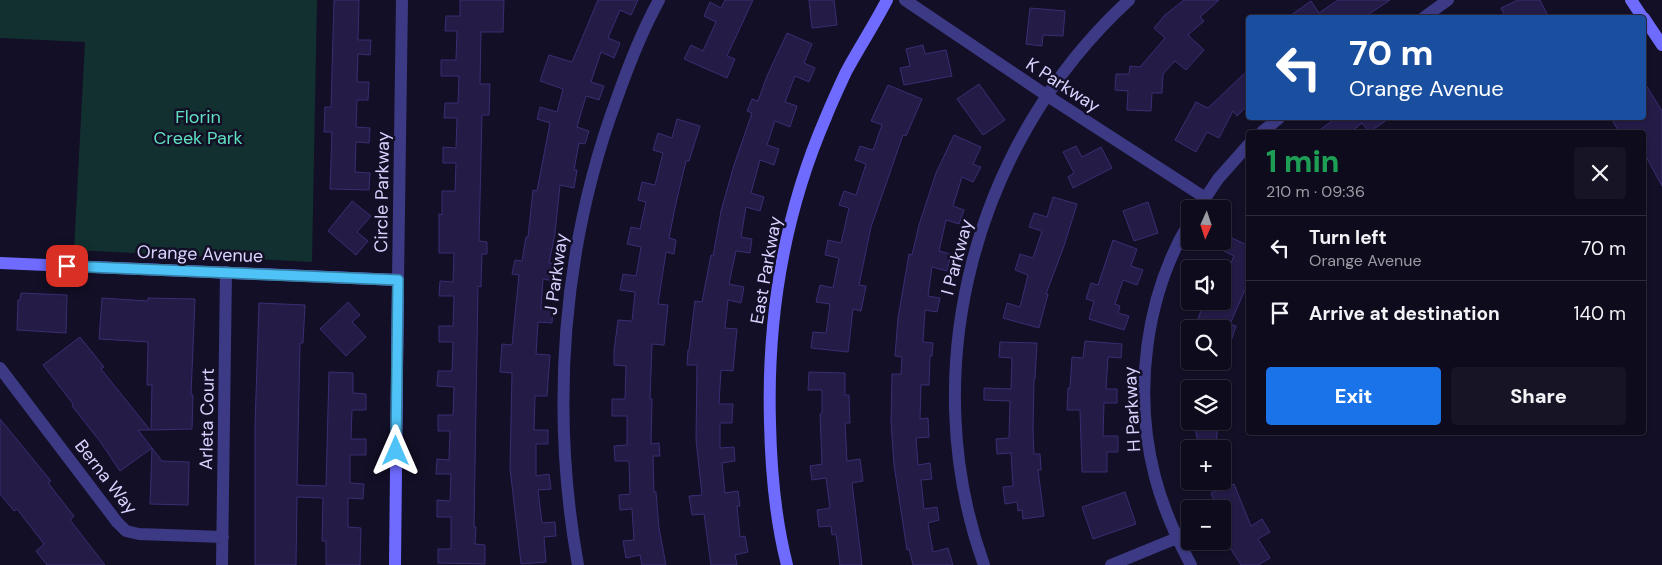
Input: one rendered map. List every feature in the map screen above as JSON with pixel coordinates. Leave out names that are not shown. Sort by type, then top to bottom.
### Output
[{"type":"street","name":"Circle Parkway","points":[[395,565],[402,0]]},
{"type":"street","name":"J Parkway","points":[[578,565],[565,470],[563,424],[564,346],[572,276],[586,200],[607,125],[628,66],[659,0]]},
{"type":"street","name":"East Parkway","points":[[787,565],[772,485],[770,436],[769,385],[771,339],[777,289],[786,239],[799,190],[819,134],[846,72],[887,0]]},
{"type":"street","name":"K Parkway","points":[[905,0],[1046,96],[1204,197]]},
{"type":"street","name":"I Parkway","points":[[984,565],[964,489],[956,434],[956,359],[962,304],[980,232],[992,197],[1024,131],[1046,96],[1089,40],[1129,0]]},
{"type":"street","points":[[1427,15],[1448,0]]},
{"type":"street","points":[[1632,0],[1642,15]]},
{"type":"street","points":[[1646,21],[1662,45]]},
{"type":"street","points":[[1264,130],[1277,120]]},
{"type":"street","points":[[1202,200],[1229,165],[1246,147]]},
{"type":"street","name":"H Parkway","points":[[1181,239],[1169,263],[1158,297],[1150,333],[1145,378],[1148,441],[1155,476],[1176,538],[1191,565]]},
{"type":"street","name":"Orange Avenue","points":[[0,263],[398,280]]},
{"type":"street","name":"Arleta Court","points":[[222,565],[226,272]]},
{"type":"street","name":"Berna Way","points":[[0,368],[117,522],[126,531],[139,534],[223,537]]},
{"type":"street","points":[[1111,565],[1176,538]]},
{"type":"green space","name":"Florin Creek Park","points":[[0,0],[317,0],[312,262],[74,250],[85,42],[0,38]]},
{"type":"building","points":[[334,0],[359,0],[358,40],[371,40],[370,55],[358,54],[357,82],[369,82],[368,100],[357,100],[356,127],[370,128],[369,143],[356,142],[355,172],[370,173],[369,190],[330,189],[332,132],[324,132],[325,107],[331,107]]},
{"type":"building","points":[[460,0],[504,0],[503,32],[481,32],[480,84],[490,84],[489,115],[482,115],[479,241],[487,242],[487,254],[482,254],[481,287],[478,286],[474,527],[476,527],[475,544],[485,545],[485,564],[438,563],[438,549],[451,549],[451,517],[437,517],[437,500],[450,501],[451,474],[436,474],[437,459],[449,460],[450,431],[438,431],[438,415],[453,415],[454,387],[437,386],[438,371],[452,371],[453,342],[439,342],[439,326],[453,326],[454,296],[439,296],[440,281],[453,282],[454,253],[439,253],[439,214],[442,215],[442,191],[455,191],[456,163],[443,163],[443,147],[456,148],[457,118],[444,118],[445,103],[458,103],[459,76],[441,76],[441,60],[456,60],[457,31],[445,31],[446,16],[460,16]]},
{"type":"building","points":[[598,0],[638,0],[631,15],[620,10],[608,38],[620,43],[614,58],[601,52],[591,82],[604,86],[599,100],[586,96],[577,127],[589,131],[585,144],[579,143],[574,170],[577,170],[574,188],[560,185],[555,233],[549,263],[557,264],[554,281],[543,279],[541,308],[553,308],[552,323],[538,322],[536,354],[550,355],[547,396],[535,396],[534,430],[548,430],[548,444],[536,444],[536,476],[549,474],[551,489],[538,490],[542,523],[555,522],[556,536],[544,537],[546,562],[521,564],[510,468],[512,373],[500,372],[502,344],[512,345],[519,275],[512,274],[515,260],[522,261],[526,237],[528,237],[533,190],[537,191],[550,123],[537,119],[540,107],[557,112],[563,89],[540,81],[549,55],[572,62]]},
{"type":"building","points":[[725,0],[753,0],[727,56],[735,59],[727,78],[684,59],[691,45],[703,51],[716,22],[704,16],[710,2],[721,8]]},
{"type":"building","points":[[809,0],[834,0],[837,25],[812,28]]},
{"type":"building","points":[[1184,0],[1219,0],[1200,17],[1204,21],[1188,35],[1204,50],[1186,70],[1175,61],[1163,74],[1162,93],[1152,93],[1151,111],[1127,110],[1128,91],[1115,90],[1116,74],[1129,74],[1130,66],[1140,67],[1165,38],[1154,28],[1165,15]]},
{"type":"building","points":[[1338,0],[1390,0],[1368,15],[1291,15],[1311,1],[1319,13]]},
{"type":"building","points":[[1518,0],[1540,0],[1548,15],[1504,15],[1501,8]]},
{"type":"building","points":[[1030,8],[1065,11],[1063,36],[1043,35],[1042,46],[1026,44]]},
{"type":"building","points":[[787,33],[812,44],[804,63],[815,68],[809,82],[795,76],[785,102],[797,106],[790,127],[775,121],[767,145],[779,149],[774,165],[760,160],[751,193],[764,197],[760,211],[746,207],[741,237],[752,239],[750,253],[736,251],[729,284],[744,287],[741,303],[728,300],[725,328],[737,329],[733,371],[721,370],[719,404],[733,404],[732,423],[720,423],[720,448],[734,447],[735,461],[722,463],[725,493],[738,491],[740,506],[737,506],[740,537],[745,536],[748,552],[735,555],[737,565],[711,565],[704,514],[692,515],[689,496],[702,495],[696,440],[697,365],[687,365],[695,301],[702,302],[721,211],[752,113],[747,111],[752,99],[758,101],[767,76]]},
{"type":"building","points":[[923,45],[925,54],[946,50],[952,76],[904,85],[900,68],[910,66],[906,49]]},
{"type":"building","points":[[1246,72],[1246,107],[1237,116],[1233,111],[1219,138],[1207,132],[1196,152],[1175,140],[1196,102],[1208,108]]},
{"type":"building","points":[[979,84],[1005,120],[983,135],[957,99]]},
{"type":"building","points":[[888,85],[922,99],[906,136],[903,135],[871,227],[859,285],[866,286],[861,311],[853,309],[848,352],[811,348],[813,332],[826,333],[830,304],[816,302],[820,285],[833,288],[839,258],[825,255],[828,240],[841,243],[849,208],[839,205],[844,191],[856,195],[866,164],[855,160],[860,146],[873,150],[882,125],[871,121]]},
{"type":"building","points":[[1646,85],[1662,111],[1662,186],[1646,157],[1646,130],[1618,130],[1612,120],[1646,120]]},
{"type":"building","points":[[677,119],[700,126],[689,161],[686,161],[676,203],[669,238],[676,240],[674,254],[666,252],[658,304],[668,305],[664,345],[652,344],[651,444],[659,443],[660,456],[653,456],[654,492],[656,492],[659,528],[666,565],[642,565],[640,555],[626,558],[623,541],[634,540],[632,509],[620,510],[619,495],[630,494],[629,461],[615,461],[614,446],[627,445],[627,416],[612,416],[612,399],[625,399],[626,366],[614,365],[614,351],[618,320],[632,321],[635,292],[620,290],[623,274],[636,276],[641,247],[627,244],[631,227],[640,229],[646,202],[638,200],[642,182],[655,185],[663,153],[653,150],[658,133],[672,138]]},
{"type":"building","points":[[1333,120],[1387,120],[1372,130],[1367,130],[1362,123],[1353,130],[1320,130]]},
{"type":"building","points":[[954,135],[981,147],[973,164],[981,167],[973,182],[962,177],[953,206],[964,210],[959,224],[946,220],[939,251],[951,254],[947,271],[932,267],[928,296],[940,298],[937,312],[925,310],[923,342],[933,343],[932,356],[930,356],[929,385],[921,385],[920,419],[928,418],[929,437],[916,438],[918,465],[930,463],[932,479],[921,480],[924,509],[937,507],[939,520],[928,523],[933,552],[948,548],[953,565],[913,565],[909,549],[907,550],[894,465],[891,422],[892,374],[901,374],[902,357],[895,356],[898,318],[909,254],[912,255],[919,225],[936,173]]},
{"type":"building","points":[[1076,146],[1082,157],[1101,147],[1112,168],[1073,188],[1068,177],[1074,173],[1063,152]]},
{"type":"building","points":[[1053,197],[1077,204],[1046,294],[1048,294],[1039,328],[1003,318],[1007,303],[1020,307],[1028,275],[1015,270],[1020,254],[1033,258],[1042,231],[1029,227],[1034,213],[1047,217]]},
{"type":"building","points":[[352,201],[371,216],[357,232],[368,241],[356,255],[328,231]]},
{"type":"building","points":[[1148,202],[1158,233],[1134,241],[1123,211]]},
{"type":"building","points":[[1231,237],[1246,245],[1246,288],[1231,322],[1231,320],[1198,320],[1201,310],[1231,310],[1231,263],[1234,256],[1224,251],[1231,250]]},
{"type":"building","points":[[1113,240],[1137,249],[1131,266],[1143,270],[1137,285],[1123,280],[1115,304],[1120,306],[1118,313],[1129,316],[1124,330],[1089,319],[1094,301],[1086,299],[1091,283],[1098,285]]},
{"type":"building","points":[[21,293],[67,295],[66,333],[17,330],[18,300],[20,300]]},
{"type":"building","points":[[102,298],[148,301],[148,298],[195,299],[191,395],[193,395],[192,429],[151,430],[152,385],[147,385],[148,342],[99,339]]},
{"type":"building","points":[[348,302],[360,315],[352,322],[366,337],[346,356],[320,329]]},
{"type":"building","points":[[259,303],[305,305],[303,343],[300,343],[297,485],[326,486],[329,372],[353,373],[353,393],[366,394],[366,410],[352,410],[351,439],[366,439],[366,455],[350,455],[350,483],[364,484],[363,499],[348,498],[348,527],[361,528],[360,565],[326,565],[326,541],[322,541],[323,498],[297,497],[296,565],[255,565],[255,426]]},
{"type":"building","points":[[1231,324],[1236,326],[1231,341]]},
{"type":"building","points":[[80,337],[104,367],[101,369],[150,430],[138,430],[152,448],[120,471],[43,365]]},
{"type":"building","points":[[1085,341],[1122,344],[1121,358],[1108,357],[1106,389],[1117,389],[1117,403],[1104,403],[1103,436],[1118,436],[1118,452],[1107,452],[1107,472],[1082,472],[1080,410],[1067,410],[1072,357],[1083,358]]},
{"type":"building","points":[[1000,342],[1037,343],[1034,379],[1034,454],[1040,454],[1041,470],[1038,470],[1044,516],[1023,519],[1022,510],[1018,511],[1017,502],[1005,504],[1003,487],[1013,486],[1011,453],[997,454],[996,439],[1009,438],[1010,401],[984,400],[984,388],[1011,389],[1012,358],[999,357]]},
{"type":"building","points":[[809,372],[845,373],[845,395],[849,395],[850,423],[845,423],[847,461],[860,459],[863,481],[852,483],[862,565],[840,565],[836,534],[832,535],[831,526],[819,527],[817,510],[830,508],[826,478],[812,480],[810,466],[822,464],[820,414],[822,413],[822,390],[808,390]]},
{"type":"building","points":[[0,419],[51,481],[48,483],[74,516],[70,520],[105,565],[47,565],[36,551],[44,544],[17,509],[14,511],[0,494]]},
{"type":"building","points":[[1196,430],[1217,430],[1217,440],[1197,440]]},
{"type":"building","points":[[152,448],[162,461],[189,462],[188,505],[150,504]]},
{"type":"building","points":[[1234,484],[1251,526],[1262,519],[1270,532],[1258,539],[1270,558],[1258,565],[1241,565],[1231,549],[1231,500],[1214,500],[1211,493],[1219,490],[1231,490],[1231,485]]},
{"type":"building","points":[[1125,492],[1136,524],[1093,539],[1082,507]]},
{"type":"route","points":[[67,266],[398,280],[396,451]]}]
